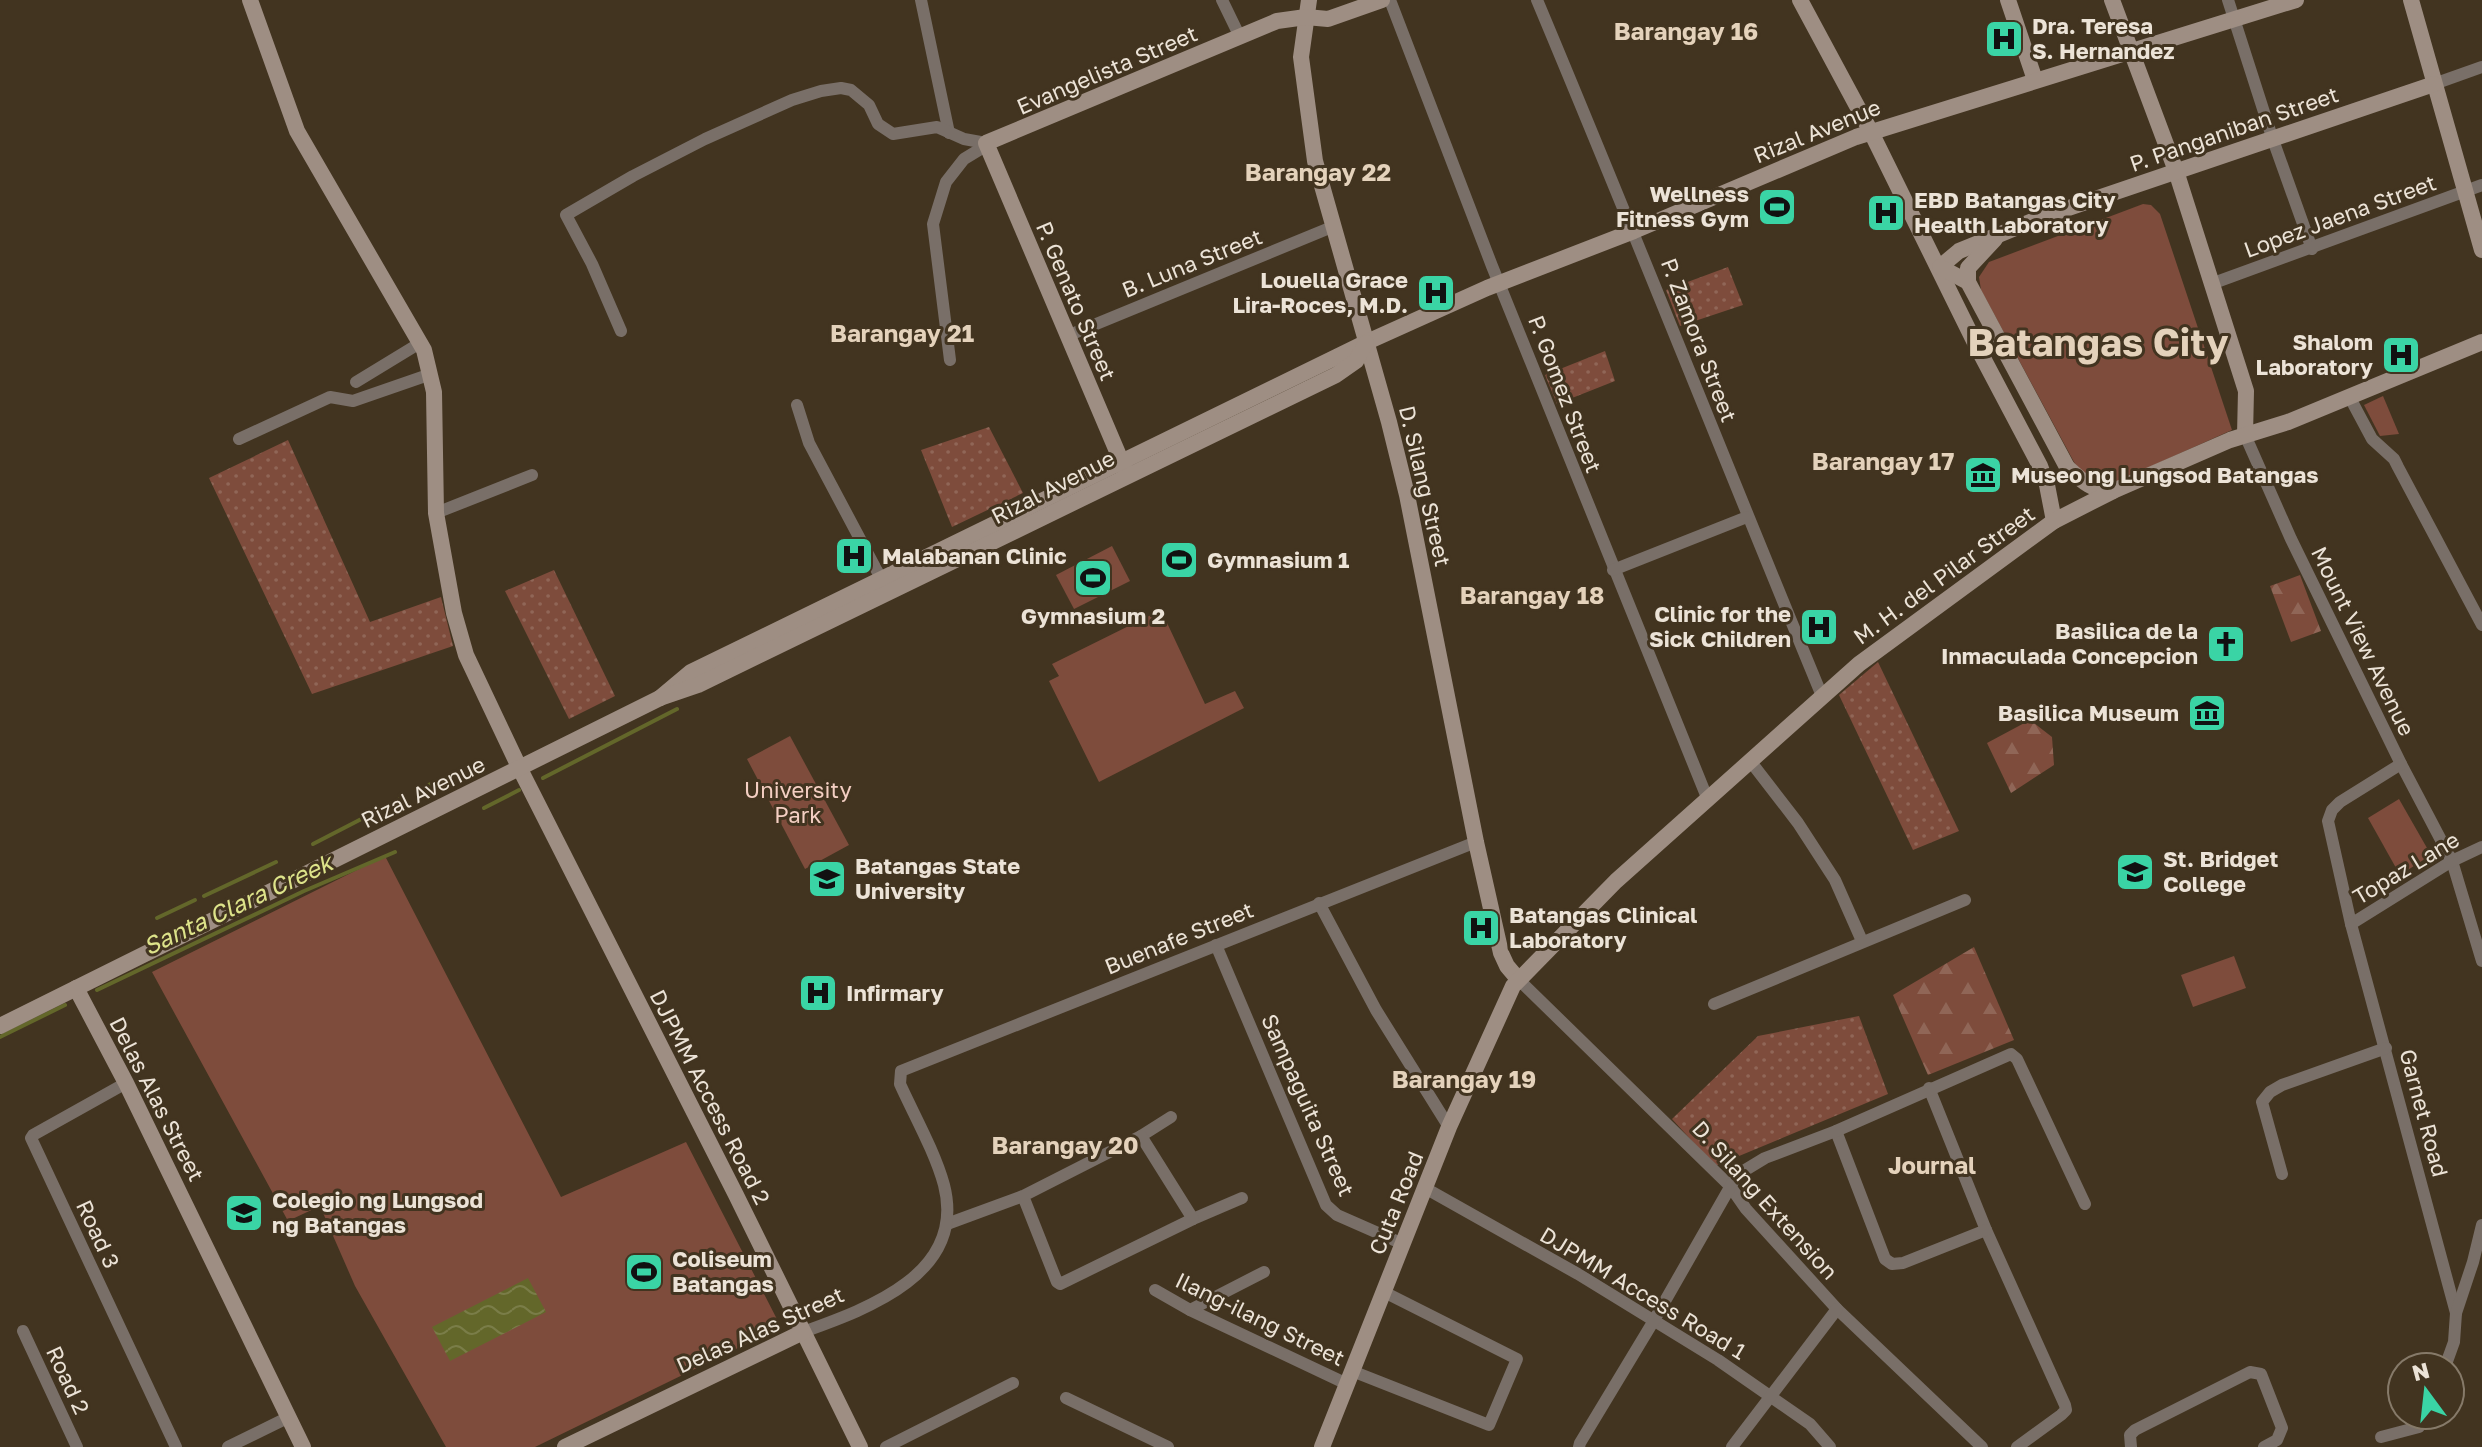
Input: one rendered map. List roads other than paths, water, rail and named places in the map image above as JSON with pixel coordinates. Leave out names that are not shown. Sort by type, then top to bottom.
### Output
[{"type":"main road","name":"DJPMM Access Road 2","points":[[250,0],[297,131],[420,343],[431,374],[436,513],[454,613],[466,655],[520,769],[860,1447]]},
{"type":"main road","name":"D. Silang Street","points":[[1309,0],[1301,57],[1315,161],[1407,495],[1501,953],[1518,979]]},
{"type":"main road","name":"Evangelista Street","points":[[986,144],[1277,21],[1306,17],[1328,19],[1382,0]]},
{"type":"main road","points":[[1800,0],[1871,132],[1974,341],[2040,466],[2054,521]]},
{"type":"main road","points":[[2008,0],[2035,80]]},
{"type":"main road","points":[[2112,0],[2176,171],[2246,391],[2245,435]]},
{"type":"main road","name":"Rizal Avenue","points":[[0,1026],[660,698],[691,672],[885,586],[1124,468],[1367,342],[1501,283],[1871,132],[2296,0]]},
{"type":"main road","points":[[2411,0],[2482,250]]},
{"type":"main road","name":"P. Panganiban Street","points":[[1940,267],[1959,251],[2000,233],[2272,137],[2434,84]]},
{"type":"main road","name":"P. Genato Street","points":[[986,144],[1124,468]]},
{"type":"main road","name":"P. Panganiban Street","points":[[1968,282],[1968,268],[2000,233]]},
{"type":"main road","points":[[1940,267],[1968,282],[2060,457],[2073,473],[2090,486],[2104,492],[2113,491]]},
{"type":"main road","name":"M. H. del Pilar Street","points":[[1518,979],[1616,881],[1822,696],[1886,643],[2054,521],[2113,491],[2245,435],[2288,422],[2482,342]]},
{"type":"main road","points":[[2047,485],[2073,473]]},
{"type":"main road","name":"Cuta Road","points":[[1322,1447],[1449,1127],[1518,979]]},
{"type":"main road","name":"Delas Alas Street","points":[[76,988],[126,1083],[303,1447]]},
{"type":"main road","name":"Delas Alas Street","points":[[565,1447],[803,1332]]},
{"type":"street","points":[[921,0],[949,133]]},
{"type":"street","points":[[1222,0],[1240,37]]},
{"type":"street","name":"P. Gomez Street","points":[[1390,0],[1613,570],[1708,800]]},
{"type":"street","name":"P. Zamora Street","points":[[1537,0],[1822,696]]},
{"type":"street","points":[[2228,0],[2312,249]]},
{"type":"street","name":"P. Panganiban Street","points":[[2434,84],[2482,67]]},
{"type":"street","points":[[621,331],[567,213],[705,139],[792,100],[841,88],[851,90],[869,105],[878,124],[893,134],[931,127],[986,144]]},
{"type":"street","points":[[950,360],[933,224],[946,182],[964,159],[986,144]]},
{"type":"street","name":"Lopez Jaena Street","points":[[2211,284],[2482,185]]},
{"type":"street","name":"B. Luna Street","points":[[1067,336],[1332,227]]},
{"type":"street","points":[[356,382],[420,343]]},
{"type":"street","points":[[239,439],[330,397],[353,401],[431,374]]},
{"type":"street","points":[[2349,396],[2372,439],[2394,459],[2480,617]]},
{"type":"street","points":[[797,405],[809,443],[885,586]]},
{"type":"street","name":"Mount View Avenue","points":[[2245,435],[2291,539],[2452,861],[2482,961]]},
{"type":"street","points":[[436,513],[532,475]]},
{"type":"street","points":[[1613,570],[1747,517]]},
{"type":"street","points":[[1751,762],[1798,823],[1835,880],[1862,941]]},
{"type":"street","name":"Garnet Road","points":[[2401,764],[2340,802],[2332,810],[2328,821],[2351,924],[2456,1313]]},
{"type":"street","name":"Buenafe Street","points":[[947,1224],[942,1178],[900,1084],[899,1074],[904,1069],[1476,842]]},
{"type":"street","name":"Topaz Lane","points":[[2351,924],[2452,861],[2482,847]]},
{"type":"street","points":[[1714,1004],[1965,900]]},
{"type":"street","points":[[1319,903],[1376,1010],[1449,1127]]},
{"type":"street","name":"Sampaguita Street","points":[[1216,945],[1326,1205],[1337,1215],[1403,1244]]},
{"type":"street","name":"D. Silang Extension","points":[[1518,979],[1730,1186],[1746,1209],[1837,1309],[1982,1447]]},
{"type":"street","points":[[2282,1174],[2262,1102],[2270,1092],[2386,1048]]},
{"type":"street","points":[[1579,1447],[1730,1186],[1737,1175],[1758,1161],[1836,1131],[2011,1054],[2017,1059],[2085,1204]]},
{"type":"street","name":"Road 3","points":[[126,1083],[31,1138],[176,1447]]},
{"type":"street","points":[[1929,1088],[1986,1230],[2066,1410],[2017,1447]]},
{"type":"street","points":[[947,1224],[1023,1196],[1141,1136],[1171,1117]]},
{"type":"street","points":[[1836,1131],[1885,1259],[1892,1264],[1903,1263],[1986,1230]]},
{"type":"street","points":[[1141,1136],[1193,1219]]},
{"type":"street","name":"DJPMM Access Road 1","points":[[1425,1188],[1578,1274],[1718,1360],[1810,1424],[1830,1447]]},
{"type":"street","points":[[1023,1196],[1060,1284],[1242,1198]]},
{"type":"street","name":"Delas Alas Street","points":[[803,1332],[885,1298],[913,1280],[934,1253],[947,1224]]},
{"type":"street","points":[[2451,1351],[2456,1313],[2482,1225]]},
{"type":"street","points":[[1190,1310],[1264,1272]]},
{"type":"street","name":"Ilang-ilang Street","points":[[1155,1290],[1190,1310],[1350,1377],[1489,1425],[1517,1359],[1384,1292]]},
{"type":"street","points":[[1732,1447],[1837,1309]]},
{"type":"street","name":"Road 2","points":[[23,1331],[77,1447]]},
{"type":"street","points":[[2131,1447],[2130,1435],[2135,1430],[2250,1372],[2256,1372],[2261,1374],[2282,1428],[2277,1440],[2264,1447]]},
{"type":"street","points":[[886,1447],[1013,1383]]},
{"type":"street","points":[[1066,1398],[1168,1447]]},
{"type":"street","points":[[228,1447],[287,1418]]},
{"type":"street","points":[[2381,1437],[2404,1431]]},
{"type":"water","points":[[528,1278],[546,1312],[450,1361],[432,1327]]},
{"type":"waterway","name":"Santa Clara Creek","points":[[543,778],[677,709]]},
{"type":"waterway","points":[[418,790],[439,780]]},
{"type":"waterway","name":"Santa Clara Creek","points":[[484,808],[519,790]]},
{"type":"waterway","points":[[313,844],[402,798]]},
{"type":"waterway","name":"Santa Clara Creek","points":[[97,990],[304,891],[395,852]]},
{"type":"waterway","points":[[204,896],[276,862]]},
{"type":"waterway","points":[[157,918],[195,900]]},
{"type":"waterway","name":"Santa Clara Creek","points":[[0,1037],[65,1005]]},
{"type":"place","name":"Dra. Teresa S. Hernandez","points":[[2004,39]]},
{"type":"place","name":"Wellness Fitness Gym","points":[[1777,207]]},
{"type":"place","name":"EBD Batangas City Health Laboratory","points":[[1886,213]]},
{"type":"place","name":"Louella Grace Lira-Roces, M.D.","points":[[1436,293]]},
{"type":"place","name":"Shalom Laboratory","points":[[2401,355]]},
{"type":"place","name":"Museo ng Lungsod Batangas","points":[[1983,475]]},
{"type":"place","name":"Malabanan Clinic","points":[[854,556]]},
{"type":"place","name":"Gymnasium 1","points":[[1179,560]]},
{"type":"place","name":"Gymnasium 2","points":[[1093,578]]},
{"type":"place","name":"Clinic for the Sick Children","points":[[1819,627]]},
{"type":"place","name":"Basilica de la Inmaculada Concepcion","points":[[2226,644]]},
{"type":"place","name":"Basilica Museum","points":[[2207,713]]},
{"type":"place","name":"St. Bridget College","points":[[2135,872]]},
{"type":"place","name":"Batangas State University","points":[[827,879]]},
{"type":"place","name":"Batangas Clinical Laboratory","points":[[1481,928]]},
{"type":"place","name":"Infirmary","points":[[818,993]]},
{"type":"place","name":"Colegio ng Lungsod ng Batangas","points":[[244,1213]]},
{"type":"place","name":"Coliseum Batangas","points":[[644,1272]]},
{"type":"district","name":"Barangay 16","points":[[1686,32]]},
{"type":"district","name":"Barangay 22","points":[[1318,173]]},
{"type":"district","name":"Barangay 21","points":[[902,334]]},
{"type":"district","name":"Batangas City","points":[[2098,343]]},
{"type":"district","name":"Barangay 17","points":[[1883,462]]},
{"type":"district","name":"Barangay 18","points":[[1532,596]]},
{"type":"district","name":"Barangay 19","points":[[1464,1080]]},
{"type":"district","name":"Barangay 20","points":[[1065,1146]]},
{"type":"district","name":"Journal","points":[[1932,1166]]},
{"type":"park label","name":"University Park","points":[[798,802]]}]
